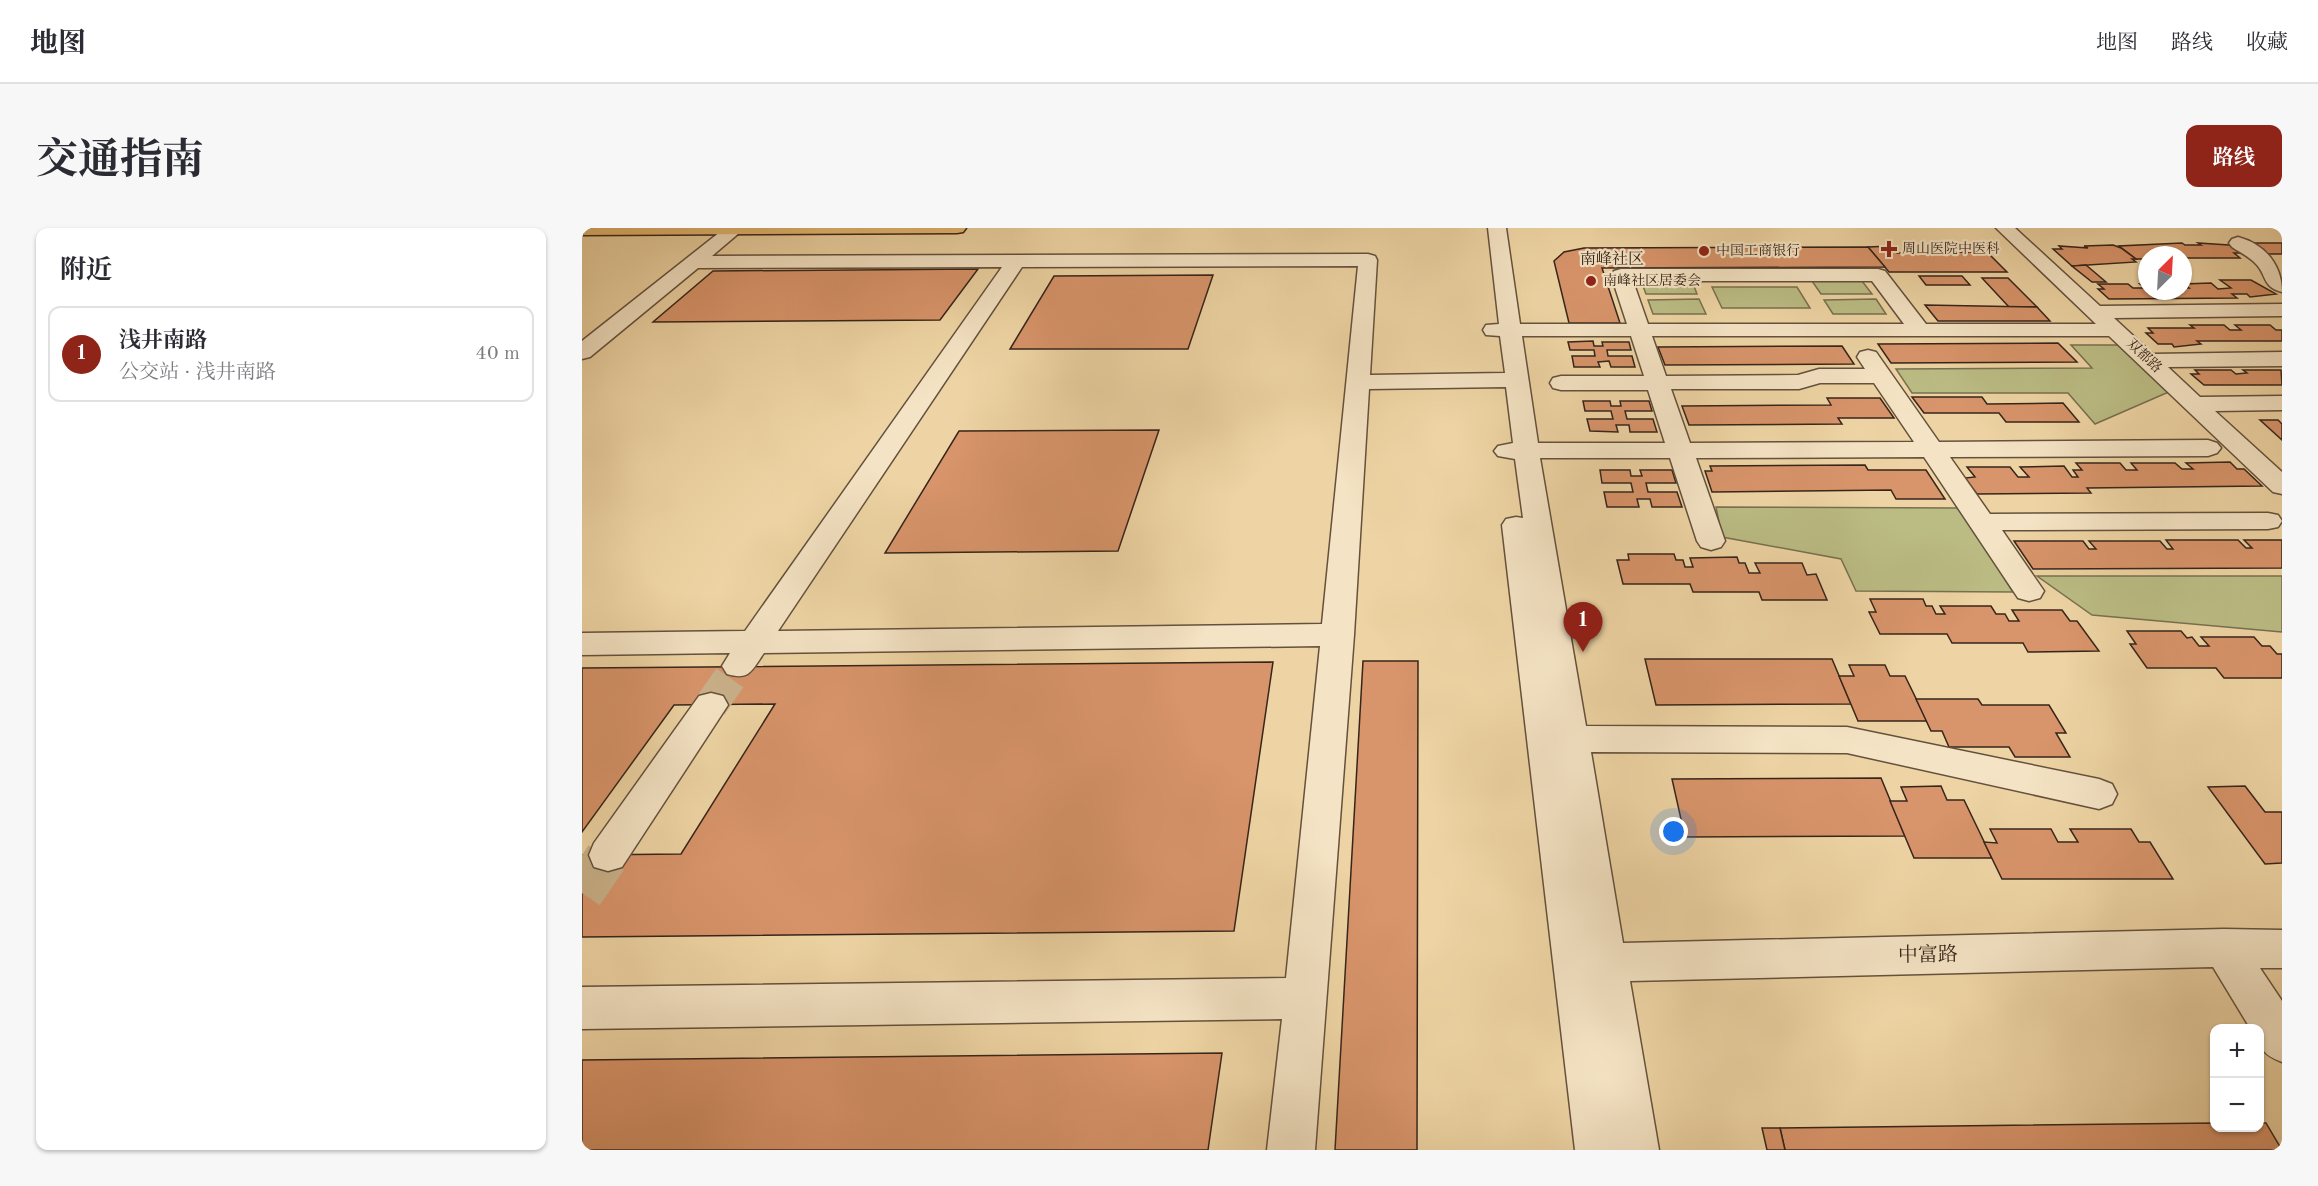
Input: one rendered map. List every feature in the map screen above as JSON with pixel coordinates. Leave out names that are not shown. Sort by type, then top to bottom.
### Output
[{"type":"main road","points":[[582,230],[957,228]]},
{"type":"street","points":[[1480,228],[1502,331],[1590,963],[1599,1150]]},
{"type":"street","points":[[1497,228],[1502,331]]},
{"type":"street","name":"双都路","points":[[2005,228],[2282,486]]},
{"type":"street","points":[[582,352],[736,229]]},
{"type":"street","points":[[2238,243],[2274,262],[2273,279],[2282,286]]},
{"type":"street","points":[[694,262],[1368,260],[1338,635],[1291,1150]]},
{"type":"street","points":[[738,666],[1016,261]]},
{"type":"street","points":[[1711,541],[1621,275],[1878,275],[1920,330]]},
{"type":"street","points":[[2097,312],[2282,310]]},
{"type":"street","points":[[1850,330],[2029,591]]},
{"type":"street","points":[[1502,331],[2116,330]]},
{"type":"street","points":[[2149,361],[2282,359]]},
{"type":"street","points":[[1561,383],[1799,382],[1820,376],[1881,376]]},
{"type":"street","points":[[1358,382],[1509,381]]},
{"type":"street","points":[[2195,404],[2282,403]]},
{"type":"street","points":[[1517,450],[2208,448]]},
{"type":"street","points":[[1982,522],[2268,521]]},
{"type":"street","points":[[582,644],[1338,635]]},
{"type":"street","points":[[608,855],[711,705]]},
{"type":"street","points":[[1558,739],[1847,740],[2099,794]]},
{"type":"street","points":[[2224,948],[2282,1040]]},
{"type":"street","name":"中富路","points":[[1590,963],[2224,948],[2282,949]]},
{"type":"street","points":[[1590,963],[1635,1150]]},
{"type":"street","points":[[582,1008],[1306,998]]},
{"type":"green space","points":[[1641,281],[1692,281],[1697,294],[1646,294]]},
{"type":"green space","points":[[1812,281],[1862,281],[1872,294],[1821,294]]},
{"type":"green space","points":[[1712,287],[1797,287],[1810,308],[1722,308]]},
{"type":"green space","points":[[1699,299],[1706,314],[1653,314],[1648,300]]},
{"type":"green space","points":[[1876,299],[1886,314],[1833,314],[1824,300]]},
{"type":"green space","points":[[2071,345],[2122,345],[2171,391],[2095,424],[2068,393],[1912,393],[1896,369],[2092,368]]},
{"type":"green space","points":[[1716,507],[1960,508],[2013,592],[1856,591],[1841,559],[1722,537]]},
{"type":"green space","points":[[2037,576],[2282,576],[2282,632],[2092,615]]},
{"type":"building","points":[[2182,243],[2201,245],[2198,243],[2229,245],[2241,253],[2234,253],[2240,258],[2192,258],[2192,246],[2138,246],[2138,259],[2136,259],[2119,246]]},
{"type":"building","points":[[2249,243],[2282,243],[2282,254],[2265,254]]},
{"type":"building","points":[[2113,245],[2136,259],[2132,259],[2136,262],[2072,266],[2053,249],[2062,249],[2059,246],[2088,248],[2084,246]]},
{"type":"building","points":[[1892,246],[1897,253],[1987,252],[2007,272],[1889,272],[1868,247]]},
{"type":"building","points":[[1868,247],[1885,267],[1602,268],[1620,323],[1569,323],[1554,261],[1564,252],[1584,248]]},
{"type":"building","points":[[2086,265],[2106,282],[2092,282],[2072,266]]},
{"type":"building","points":[[978,269],[940,320],[653,322],[713,271]]},
{"type":"building","points":[[1213,275],[1188,349],[1010,349],[1054,276]]},
{"type":"building","points":[[1919,276],[1962,276],[1970,285],[1926,285]]},
{"type":"building","points":[[1982,278],[2008,278],[2037,307],[2009,307]]},
{"type":"building","points":[[2220,280],[2251,280],[2276,294],[2250,297],[2247,294],[2232,294],[2237,298],[2192,298],[2192,284],[2211,283],[2218,289],[2231,288]]},
{"type":"building","points":[[2098,284],[2128,284],[2133,288],[2138,288],[2138,299],[2109,299],[2098,289],[2104,289]]},
{"type":"building","points":[[1925,305],[2037,307],[2050,321],[1938,321]]},
{"type":"building","points":[[2190,325],[2224,325],[2230,330],[2241,330],[2235,325],[2270,325],[2276,330],[2282,330],[2282,341],[2197,341],[2201,344],[2174,347],[2172,344],[2158,344],[2146,333],[2153,333],[2148,328],[2194,328]]},
{"type":"building","points":[[1593,341],[1594,346],[1603,346],[1602,342],[1629,342],[1631,350],[1607,350],[1608,356],[1632,356],[1635,367],[1611,367],[1609,361],[1598,362],[1600,367],[1574,367],[1572,356],[1595,356],[1594,350],[1570,350],[1568,342]]},
{"type":"building","points":[[2058,343],[2077,362],[1891,363],[1878,344]]},
{"type":"building","points":[[1842,346],[1854,364],[1665,365],[1658,347]]},
{"type":"building","points":[[2195,370],[2231,370],[2236,374],[2247,373],[2243,370],[2281,370],[2282,385],[2204,385],[2191,374],[2199,374]]},
{"type":"building","points":[[1912,397],[1982,397],[1987,404],[2063,403],[2079,422],[2006,422],[1999,413],[1924,413]]},
{"type":"building","points":[[1827,398],[1880,398],[1894,418],[1838,418],[1842,424],[1689,425],[1682,406],[1831,405]]},
{"type":"building","points":[[1583,401],[1610,401],[1611,406],[1621,406],[1620,401],[1649,401],[1652,411],[1625,411],[1627,419],[1653,419],[1657,432],[1630,432],[1629,425],[1616,425],[1618,432],[1590,431],[1587,419],[1613,419],[1611,411],[1585,411]]},
{"type":"building","points":[[2260,420],[2278,420],[2282,424],[2282,440]]},
{"type":"building","points":[[1159,430],[1118,551],[885,553],[959,431]]},
{"type":"building","points":[[2230,462],[2237,469],[2244,469],[2262,486],[2087,488],[2091,493],[1977,494],[1965,478],[1975,477],[1967,467],[2010,467],[2018,477],[2029,477],[2020,467],[2064,466],[2072,477],[2078,477],[2073,470],[2082,470],[2076,463],[2120,463],[2126,470],[2137,470],[2131,463],[2175,463],[2182,469],[2193,469],[2186,463]]},
{"type":"building","points":[[1865,465],[1868,470],[1926,470],[1945,499],[1896,499],[1891,490],[1712,492],[1705,471],[1712,471],[1710,466]]},
{"type":"building","points":[[1600,470],[1630,470],[1631,476],[1642,476],[1640,470],[1672,470],[1676,483],[1646,483],[1648,492],[1677,492],[1682,507],[1652,507],[1650,499],[1637,499],[1639,507],[1607,507],[1604,492],[1633,492],[1631,483],[1602,483]]},
{"type":"building","points":[[2166,540],[2238,540],[2246,548],[2252,548],[2244,540],[2282,540],[2282,568],[2033,569],[2014,541],[2083,541],[2089,549],[2096,549],[2089,541],[2160,541],[2167,549],[2173,549]]},
{"type":"building","points":[[1628,554],[1674,554],[1676,560],[1683,560],[1685,567],[1693,567],[1690,558],[1737,557],[1739,563],[1745,563],[1749,573],[1760,573],[1755,563],[1802,563],[1807,575],[1816,574],[1827,600],[1762,600],[1759,592],[1693,592],[1690,584],[1623,584],[1617,560],[1629,560]]},
{"type":"building","points":[[1870,599],[1923,599],[1926,606],[1932,606],[1936,614],[1945,614],[1940,606],[1991,606],[1996,614],[2005,614],[2009,621],[2019,621],[2012,610],[2062,610],[2070,621],[2077,621],[2099,651],[2028,652],[2023,643],[1952,643],[1947,634],[1880,634],[1869,612],[1876,612]]},
{"type":"building","points":[[2127,631],[2181,631],[2187,638],[2192,637],[2199,646],[2209,646],[2201,637],[2254,637],[2262,646],[2270,646],[2277,654],[2282,654],[2282,678],[2224,678],[2216,668],[2147,668],[2130,644],[2136,644]]},
{"type":"building","points":[[1645,659],[1832,659],[1851,704],[1656,705]]},
{"type":"building","points":[[1363,661],[1418,661],[1417,1150],[1335,1150]]},
{"type":"building","points":[[1273,662],[1234,931],[582,937],[582,855],[681,854],[775,704],[674,705],[582,832],[582,668]]},
{"type":"building","points":[[1849,665],[1885,665],[1890,676],[1905,676],[1927,721],[1858,721],[1839,676],[1854,676]]},
{"type":"building","points":[[1916,699],[1978,699],[1982,705],[2049,705],[2066,733],[2056,733],[2070,757],[2015,757],[2009,747],[1949,747],[1942,731],[1931,731]]},
{"type":"building","points":[[1881,778],[1905,836],[1685,837],[1672,779]]},
{"type":"building","points":[[1941,786],[1947,800],[1964,800],[1992,858],[1914,858],[1890,801],[1907,801],[1901,787]]},
{"type":"building","points":[[2245,786],[2265,812],[2282,812],[2282,863],[2265,864],[2208,787]]},
{"type":"building","points":[[1990,829],[2051,829],[2058,842],[2078,842],[2070,829],[2131,829],[2139,842],[2150,842],[2173,879],[2002,879],[1984,842],[1997,843]]},
{"type":"building","points":[[1222,1053],[1208,1150],[582,1150],[582,1060]]},
{"type":"building","points":[[2210,1123],[2210,1132],[2264,1132],[2264,1123],[2266,1123],[2282,1150],[1785,1150],[1780,1128]]},
{"type":"building","points":[[1762,1128],[1780,1128],[1785,1150],[1767,1150]]},
{"type":"tunnel","points":[[711,705],[738,666]]},
{"type":"tunnel","points":[[582,893],[608,855]]},
{"type":"place","name":"周山医院中医科","points":[[1889,249]]},
{"type":"place","name":"中国工商银行","points":[[1704,251]]},
{"type":"place","name":"南峰社区居委会","points":[[1591,281]]},
{"type":"place","name":"浅井南路","points":[[1583,652]]},
{"type":"district","name":"南峰社区","points":[[1612,260]]}]
